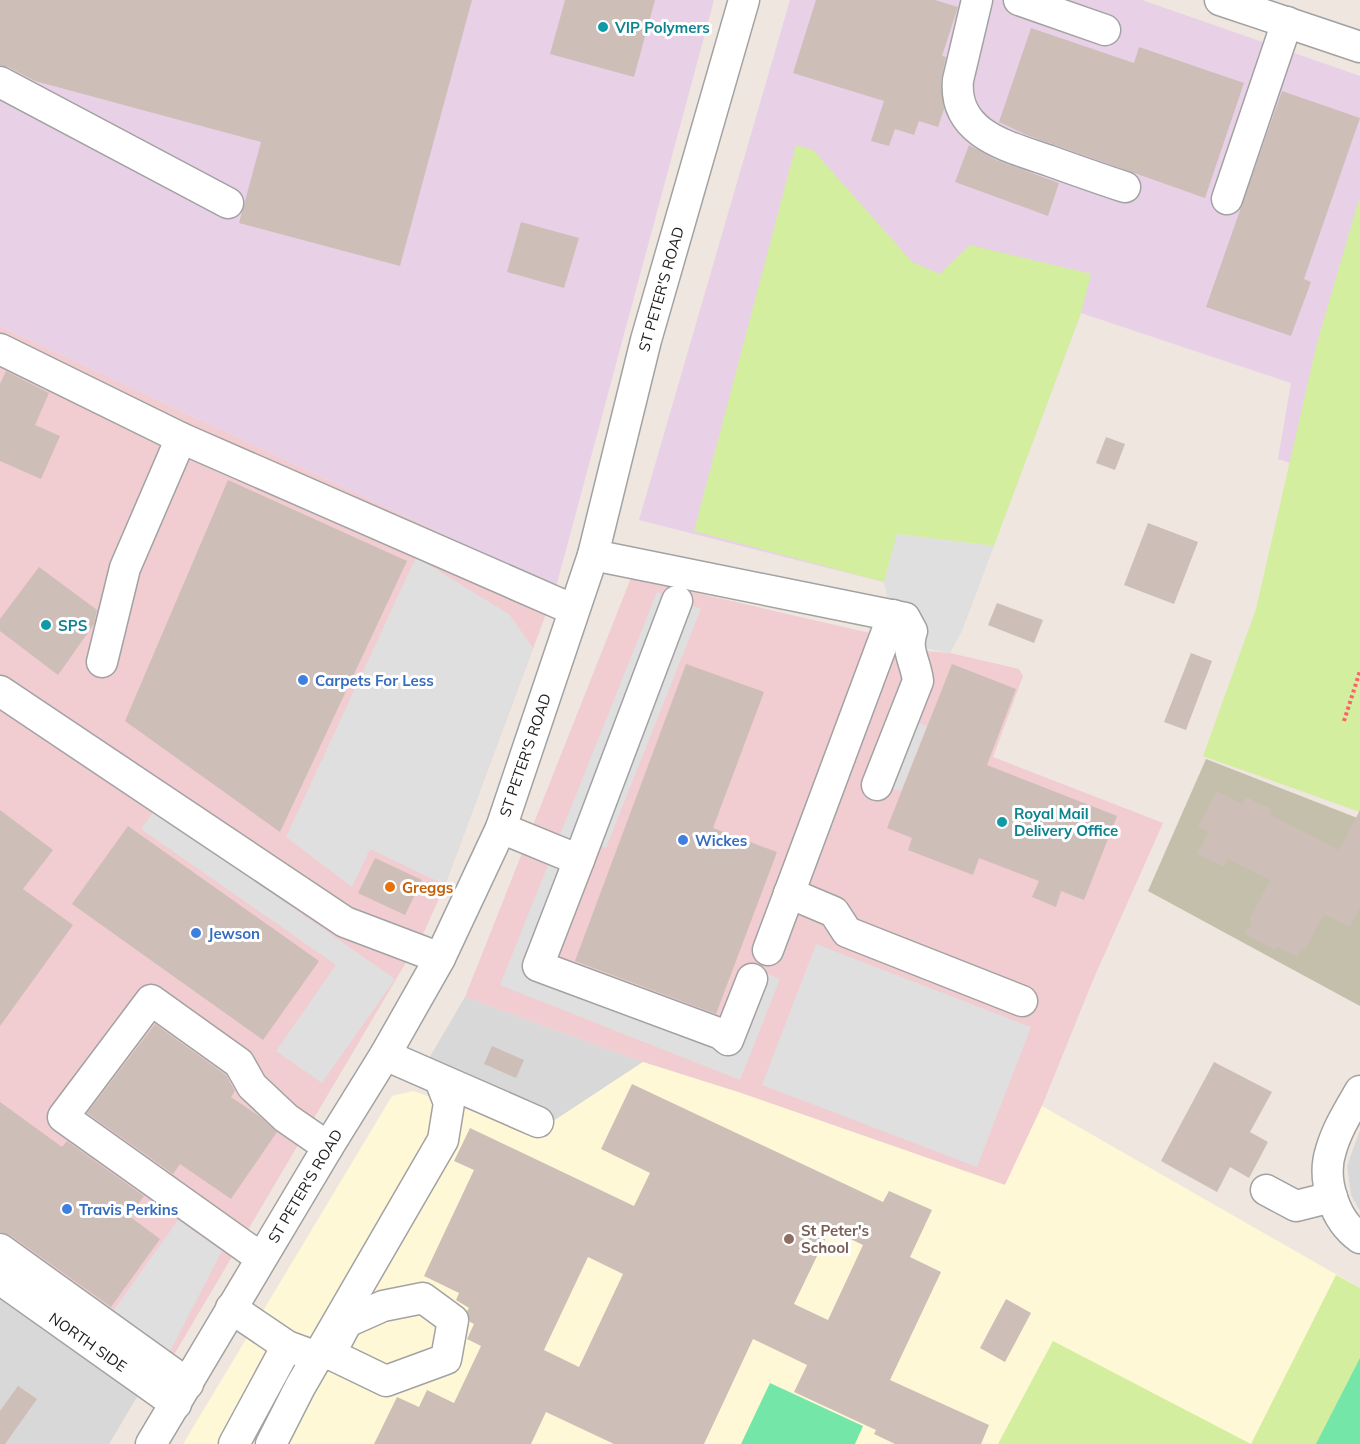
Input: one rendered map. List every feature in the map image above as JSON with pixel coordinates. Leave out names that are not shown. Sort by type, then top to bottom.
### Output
[{"type":"street","name":"ST PETER'S ROAD","points":[[151,1444],[385,1055],[440,958],[501,828],[593,555],[646,340],[744,0]]},
{"type":"street","points":[[977,0],[957,93],[959,102],[969,120],[991,140],[1125,187]]},
{"type":"street","points":[[1019,0],[1105,30]]},
{"type":"street","points":[[1220,0],[1360,47]]},
{"type":"street","points":[[1227,199],[1287,22]]},
{"type":"street","points":[[0,82],[228,203]]},
{"type":"street","points":[[0,349],[181,438],[574,610]]},
{"type":"street","points":[[102,662],[125,568],[181,438]]},
{"type":"street","points":[[593,555],[905,618],[912,631],[907,643],[918,681],[877,785]]},
{"type":"street","points":[[676,601],[538,966],[721,1034],[728,1040],[752,979]]},
{"type":"street","points":[[768,950],[893,615]]},
{"type":"street","points":[[0,691],[345,922],[440,958]]},
{"type":"street","points":[[501,828],[579,860]]},
{"type":"street","points":[[789,894],[834,912],[846,932],[1022,1001]]},
{"type":"street","points":[[261,1258],[63,1117],[151,1000],[239,1063],[252,1086],[277,1110],[328,1147]]},
{"type":"street","points":[[385,1055],[538,1122]]},
{"type":"street","points":[[271,1444],[323,1356],[443,1140],[449,1103],[440,1080]]},
{"type":"street","points":[[1360,1091],[1339,1128],[1329,1153],[1332,1197],[1349,1231],[1360,1238]]},
{"type":"street","points":[[1266,1190],[1296,1206],[1332,1197]]},
{"type":"street","points":[[0,1249],[182,1394]]},
{"type":"street","name":"NORTH SIDE","points":[[0,1279],[182,1394]]},
{"type":"street","points":[[231,1308],[287,1346],[323,1356]]},
{"type":"street","points":[[234,1444],[287,1346]]},
{"type":"path","points":[[1344,721],[1360,671]]},
{"type":"shaded area","points":[[0,0],[714,0],[556,587],[0,326]]},
{"type":"shaded area","points":[[790,0],[1142,0],[1360,76],[1360,203],[1290,463],[1278,459],[1291,383],[1081,313],[1003,521],[908,496],[884,582],[639,520]]},
{"type":"shaded area","points":[[0,326],[556,587],[445,885],[424,932],[162,1375],[0,1258]]},
{"type":"shaded area","points":[[897,534],[994,546],[962,631],[950,653],[911,645],[889,605],[884,582]]},
{"type":"shaded area","points":[[416,557],[509,614],[533,648],[445,885],[370,849],[352,887],[286,837]]},
{"type":"shaded area","points":[[631,578],[870,633],[893,655],[910,654],[911,645],[926,648],[926,651],[950,653],[1019,669],[1023,676],[993,757],[1163,823],[1093,980],[1042,1106],[1005,1185],[741,1093],[643,1062],[465,997]]},
{"type":"shaded area","points":[[657,592],[701,609],[606,848],[593,842],[545,964],[720,1034],[748,966],[780,979],[740,1080],[500,985]]},
{"type":"shaded area","points":[[904,717],[927,726],[901,791],[877,785]]},
{"type":"shaded area","points":[[1206,759],[1360,819],[1360,1006],[1148,891]]},
{"type":"shaded area","points":[[154,811],[395,979],[322,1083],[276,1051],[336,965],[141,829]]},
{"type":"shaded area","points":[[816,944],[1031,1027],[977,1167],[762,1085]]},
{"type":"shaded area","points":[[465,997],[643,1062],[555,1120],[428,1060]]},
{"type":"shaded area","name":"St Peter's School","points":[[643,1062],[741,1093],[1005,1185],[1042,1106],[1360,1288],[1360,1444],[183,1444],[392,1096],[413,1091],[547,1137],[555,1120]]},
{"type":"shaded area","points":[[1360,1130],[1360,1211],[1351,1195],[1347,1166]]},
{"type":"shaded area","points":[[178,1220],[222,1251],[161,1369],[101,1328]]},
{"type":"shaded area","points":[[0,1266],[143,1387],[109,1444],[0,1444]]},
{"type":"green space","points":[[796,145],[813,150],[912,262],[940,274],[970,245],[1091,274],[1081,313],[994,546],[897,534],[884,582],[694,531]]},
{"type":"green space","points":[[1360,196],[1360,812],[1203,756],[1256,609],[1317,343]]},
{"type":"green space","points":[[1336,1275],[1360,1288],[1360,1444],[1251,1444]]},
{"type":"green space","points":[[1053,1341],[1251,1444],[998,1444]]},
{"type":"green space","points":[[1360,1358],[1360,1444],[1316,1444]]},
{"type":"green space","points":[[770,1383],[863,1426],[855,1444],[741,1444]]},
{"type":"building","points":[[0,0],[472,0],[400,266],[239,223],[261,142],[35,81],[0,65]]},
{"type":"building","name":"VIP Polymers","points":[[565,0],[655,0],[634,77],[550,54]]},
{"type":"building","points":[[816,0],[935,0],[958,7],[942,56],[946,57],[941,80],[944,109],[938,127],[919,121],[914,135],[895,129],[889,146],[871,141],[884,101],[793,73]]},
{"type":"building","points":[[1031,28],[1134,63],[1139,47],[1244,83],[1205,198],[1024,134],[999,122]]},
{"type":"building","points":[[1282,91],[1360,118],[1304,279],[1311,282],[1291,336],[1206,307]]},
{"type":"building","points":[[969,145],[996,160],[1059,183],[1048,216],[955,182]]},
{"type":"building","points":[[521,222],[579,238],[564,288],[507,272]]},
{"type":"building","points":[[6,371],[49,393],[35,425],[60,436],[41,479],[0,461],[0,384]]},
{"type":"building","points":[[1106,437],[1125,444],[1115,470],[1096,463]]},
{"type":"building","points":[[228,480],[407,561],[280,832],[125,721]]},
{"type":"building","points":[[1148,523],[1198,542],[1174,604],[1124,585]]},
{"type":"building","name":"SPS","points":[[39,567],[97,610],[94,624],[58,675],[0,631],[0,619]]},
{"type":"building","points":[[997,603],[1043,620],[1034,643],[988,625]]},
{"type":"building","points":[[1191,653],[1212,661],[1186,730],[1164,722]]},
{"type":"building","name":"Wickes","points":[[686,664],[764,692],[713,828],[777,852],[716,1014],[575,961]]},
{"type":"building","name":"Royal Mail Delivery Office","points":[[952,664],[1016,689],[987,765],[1117,816],[1084,900],[1061,891],[1056,907],[1032,897],[1039,881],[979,858],[973,875],[908,850],[912,838],[887,828]]},
{"type":"building","points":[[1217,791],[1242,804],[1246,797],[1271,809],[1269,814],[1339,850],[1360,810],[1360,908],[1350,927],[1324,914],[1305,950],[1302,948],[1297,957],[1277,947],[1275,950],[1245,934],[1252,922],[1249,920],[1270,880],[1228,859],[1224,867],[1197,854],[1209,832],[1198,827]]},
{"type":"building","points":[[0,810],[53,850],[23,889],[73,925],[0,1026]]},
{"type":"building","name":"Jewson","points":[[128,826],[319,961],[263,1040],[72,904]]},
{"type":"building","name":"Greggs","points":[[375,858],[422,880],[405,915],[358,893]]},
{"type":"building","points":[[155,1024],[226,1075],[235,1091],[231,1097],[259,1116],[277,1132],[231,1199],[180,1164],[173,1174],[87,1113]]},
{"type":"building","points":[[492,1046],[524,1060],[516,1078],[484,1064]]},
{"type":"building","points":[[1214,1062],[1272,1092],[1250,1132],[1268,1142],[1249,1178],[1230,1167],[1217,1192],[1161,1161]]},
{"type":"building","points":[[632,1084],[883,1202],[889,1191],[932,1210],[910,1257],[941,1272],[890,1380],[989,1425],[981,1444],[895,1444],[874,1434],[876,1430],[794,1392],[807,1365],[753,1339],[704,1444],[614,1444],[546,1412],[531,1444],[374,1444],[397,1397],[419,1407],[427,1390],[454,1403],[481,1346],[467,1339],[474,1324],[470,1322],[467,1311],[469,1308],[456,1300],[459,1293],[424,1276],[474,1170],[454,1161],[470,1128],[634,1206],[650,1173],[601,1149]],"holes":[[[830,1229],[863,1245],[828,1320],[794,1304]],[[588,1257],[623,1274],[579,1367],[544,1350]]]},
{"type":"building","name":"Travis Perkins","points":[[0,1102],[62,1147],[67,1141],[144,1196],[129,1216],[160,1239],[111,1307],[10,1235],[0,1232]]},
{"type":"building","points":[[1006,1299],[1031,1313],[1005,1362],[980,1348]]},
{"type":"building","points":[[18,1386],[37,1399],[5,1444],[0,1444],[0,1411]]},
{"type":"place","name":"VIP Polymers","points":[[603,27]]},
{"type":"place","name":"SPS","points":[[46,625]]},
{"type":"place","name":"Carpets For Less","points":[[303,680]]},
{"type":"place","name":"Royal Mail Delivery Office","points":[[1002,822]]},
{"type":"place","name":"Wickes","points":[[683,840]]},
{"type":"place","name":"Greggs","points":[[390,887]]},
{"type":"place","name":"Jewson","points":[[196,933]]},
{"type":"place","name":"Travis Perkins","points":[[67,1209]]},
{"type":"place","name":"St Peter's School","points":[[789,1239]]}]
